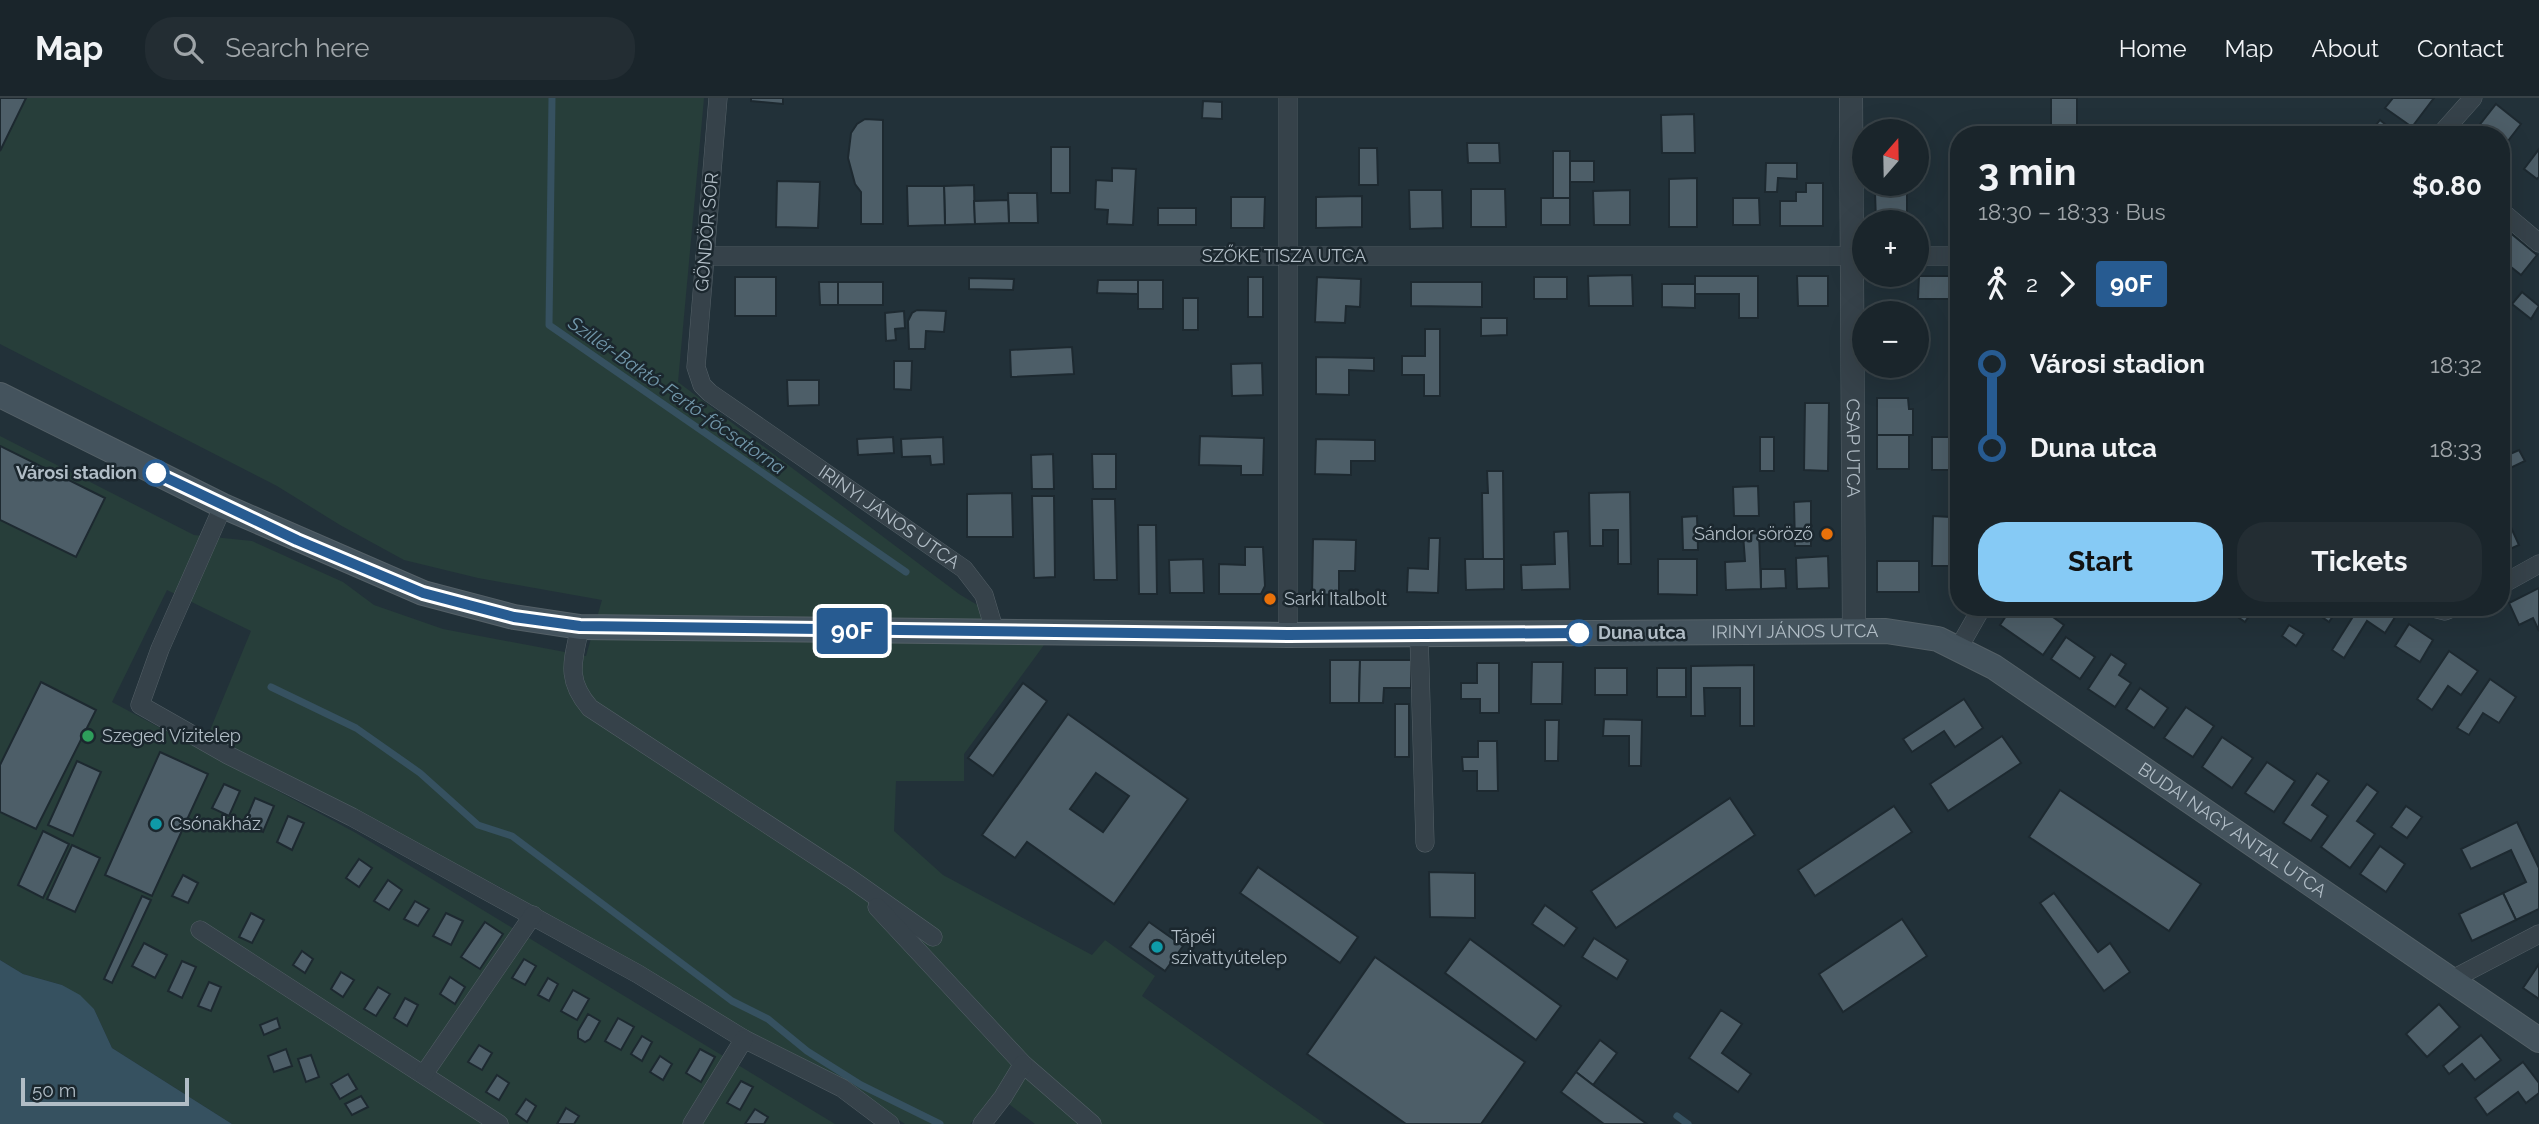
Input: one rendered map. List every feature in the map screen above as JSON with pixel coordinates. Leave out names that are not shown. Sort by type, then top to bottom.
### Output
[{"type":"main road","points":[[0,395],[223,506],[423,593],[514,617],[580,626],[988,632]]},
{"type":"main road","name":"IRINYI JÁNOS UTCA","points":[[988,632],[1419,635],[1886,631],[1917,636]]},
{"type":"main road","name":"BUDAI NAGY ANTAL UTCA","points":[[1917,636],[1938,639],[2006,674],[2539,1040]]},
{"type":"street","name":"GÖNDÖR SOR","points":[[696,367],[718,98]]},
{"type":"street","points":[[1288,635],[1289,98]]},
{"type":"street","name":"CSAP UTCA","points":[[1850,98],[1856,210]]},
{"type":"street","points":[[2448,126],[2473,98]]},
{"type":"street","points":[[2510,219],[2539,243]]},
{"type":"street","name":"SZŐKE TISZA UTCA","points":[[705,257],[1852,256]]},
{"type":"street","points":[[1929,256],[1950,256]]},
{"type":"street","name":"CSAP UTCA","points":[[1854,631],[1858,287]]},
{"type":"street","name":"IRINYI JÁNOS UTCA","points":[[696,367],[702,385],[710,393],[964,569],[985,595],[988,632]]},
{"type":"street","points":[[223,506],[166,637],[140,705],[228,755],[352,817],[533,915],[638,974],[744,1039],[842,1088],[890,1124]]},
{"type":"street","points":[[2510,580],[2539,564]]},
{"type":"street","points":[[1958,649],[1977,616]]},
{"type":"street","points":[[580,626],[571,675],[577,693],[590,708],[851,879],[933,937]]},
{"type":"street","points":[[1419,635],[1424,843]]},
{"type":"street","points":[[851,879],[1023,1064],[1092,1124]]},
{"type":"street","points":[[424,1074],[533,915]]},
{"type":"street","points":[[200,930],[499,1124]]},
{"type":"street","points":[[2451,980],[2539,934]]},
{"type":"street","points":[[692,1124],[744,1039]]},
{"type":"street","points":[[982,1124],[1023,1064]]},
{"type":"green space","points":[[0,98],[704,98],[678,382],[959,594],[1044,645],[964,754],[964,781],[896,781],[894,831],[943,875],[1092,955],[1105,940],[1155,976],[1142,996],[1325,1124],[1035,1124],[997,1095],[970,1124],[905,1124],[842,1083],[767,1045],[556,923],[500,887],[428,853],[208,735],[251,631],[167,590],[112,702],[356,833],[835,1124],[232,1124],[112,1048],[94,1009],[62,985],[23,974],[0,960],[0,436],[194,535],[252,541],[343,582],[374,605],[443,629],[586,656],[602,600],[478,578],[404,560],[277,486],[0,344]]},
{"type":"water","points":[[0,960],[23,974],[62,985],[80,995],[94,1009],[112,1048],[232,1124],[0,1124]]},
{"type":"building","points":[[0,98],[26,98],[0,151]]},
{"type":"building","points":[[751,98],[783,98],[783,104],[751,101]]},
{"type":"building","points":[[2051,98],[2077,98],[2077,126],[2051,126]]},
{"type":"building","points":[[2393,98],[2434,98],[2413,126],[2385,108]]},
{"type":"building","points":[[1203,101],[1222,102],[1222,119],[1202,118]]},
{"type":"building","points":[[2496,104],[2521,124],[2510,138],[2510,126],[2479,126]]},
{"type":"building","points":[[1694,114],[1695,153],[1662,153],[1661,115]]},
{"type":"building","points":[[865,119],[883,120],[883,224],[861,224],[861,192],[855,184],[848,158],[851,133],[857,124]]},
{"type":"building","points":[[2380,120],[2387,126],[2375,126]]},
{"type":"building","points":[[1467,143],[1499,143],[1500,163],[1468,163]]},
{"type":"building","points":[[1051,147],[1070,147],[1070,193],[1051,193]]},
{"type":"building","points":[[1359,148],[1377,148],[1378,185],[1359,185]]},
{"type":"building","points":[[2539,149],[2539,177],[2537,179],[2524,169]]},
{"type":"building","points":[[1553,151],[1570,151],[1570,198],[1553,198]]},
{"type":"building","points":[[1570,161],[1594,161],[1594,182],[1570,182]]},
{"type":"building","points":[[1766,163],[1797,163],[1797,179],[1778,178],[1777,192],[1765,192]]},
{"type":"building","points":[[1112,168],[1136,169],[1133,225],[1107,224],[1108,210],[1095,209],[1096,180],[1112,181]]},
{"type":"building","points":[[1697,178],[1697,227],[1669,227],[1669,179]]},
{"type":"building","points":[[777,181],[820,182],[818,228],[776,227]]},
{"type":"building","points":[[1806,183],[1823,183],[1823,226],[1780,226],[1780,201],[1796,201],[1796,192],[1806,192]]},
{"type":"building","points":[[974,185],[975,224],[945,225],[944,186]]},
{"type":"building","points":[[907,186],[944,186],[945,225],[908,226]]},
{"type":"building","points":[[1471,189],[1505,189],[1506,227],[1471,227]]},
{"type":"building","points":[[1409,190],[1442,190],[1443,228],[1410,229]]},
{"type":"building","points":[[1630,190],[1630,225],[1594,225],[1593,191]]},
{"type":"building","points":[[1008,193],[1037,193],[1038,223],[1009,223]]},
{"type":"building","points":[[1362,196],[1362,227],[1316,228],[1316,197]]},
{"type":"building","points":[[1875,196],[1907,196],[1907,210],[1876,210]]},
{"type":"building","points":[[1231,197],[1265,197],[1264,228],[1231,228]]},
{"type":"building","points":[[1541,198],[1570,198],[1570,225],[1541,225]]},
{"type":"building","points":[[1733,198],[1759,198],[1760,225],[1733,225]]},
{"type":"building","points":[[1008,200],[1009,223],[975,224],[974,201]]},
{"type":"building","points":[[1158,208],[1196,208],[1196,225],[1158,225]]},
{"type":"building","points":[[2510,233],[2537,255],[2521,275],[2510,266]]},
{"type":"building","points":[[1632,275],[1633,306],[1589,306],[1588,276]]},
{"type":"building","points":[[1695,276],[1758,276],[1758,318],[1739,318],[1739,294],[1695,294]]},
{"type":"building","points":[[1797,276],[1828,276],[1828,306],[1798,306]]},
{"type":"building","points":[[1929,276],[1950,276],[1950,299],[1918,299],[1919,287],[1929,287]]},
{"type":"building","points":[[735,277],[776,277],[776,316],[735,316]]},
{"type":"building","points":[[1248,277],[1263,277],[1263,317],[1248,317]]},
{"type":"building","points":[[1317,277],[1361,279],[1360,307],[1346,306],[1345,323],[1315,322]]},
{"type":"building","points":[[1534,277],[1567,277],[1567,299],[1534,299]]},
{"type":"building","points":[[969,278],[1014,279],[1013,290],[969,289]]},
{"type":"building","points":[[1098,280],[1138,280],[1138,294],[1097,293]]},
{"type":"building","points":[[1138,280],[1163,280],[1163,309],[1138,309]]},
{"type":"building","points":[[819,282],[838,282],[838,305],[820,305]]},
{"type":"building","points":[[838,282],[883,282],[883,305],[838,305]]},
{"type":"building","points":[[1411,282],[1482,282],[1482,307],[1411,306]]},
{"type":"building","points":[[1662,284],[1695,284],[1695,308],[1662,307]]},
{"type":"building","points":[[2522,292],[2539,306],[2531,319],[2512,304]]},
{"type":"building","points":[[1183,298],[1198,298],[1198,330],[1183,330]]},
{"type":"building","points":[[917,310],[946,311],[944,332],[926,331],[925,349],[909,349],[908,321]]},
{"type":"building","points":[[904,311],[905,328],[895,329],[896,340],[886,341],[885,313]]},
{"type":"building","points":[[1481,318],[1507,318],[1507,335],[1481,336]]},
{"type":"building","points":[[1425,329],[1440,329],[1440,396],[1424,396],[1424,375],[1402,375],[1402,356],[1425,356]]},
{"type":"building","points":[[1072,347],[1074,374],[1011,377],[1010,350]]},
{"type":"building","points":[[1316,357],[1374,358],[1374,371],[1349,370],[1349,395],[1316,394]]},
{"type":"building","points":[[894,361],[912,361],[911,390],[894,389]]},
{"type":"building","points":[[1262,363],[1263,395],[1232,396],[1231,364]]},
{"type":"building","points":[[787,380],[819,380],[819,405],[788,406]]},
{"type":"building","points":[[1877,398],[1908,398],[1909,409],[1913,409],[1913,435],[1877,435]]},
{"type":"building","points":[[1805,403],[1829,403],[1828,471],[1804,470]]},
{"type":"building","points":[[1877,435],[1909,435],[1909,469],[1877,469]]},
{"type":"building","points":[[1200,436],[1264,438],[1263,475],[1241,475],[1241,466],[1199,465]]},
{"type":"building","points":[[893,437],[894,453],[858,455],[857,439]]},
{"type":"building","points":[[943,437],[944,464],[931,465],[930,456],[902,457],[901,439]]},
{"type":"building","points":[[1760,437],[1774,437],[1774,471],[1760,471]]},
{"type":"building","points":[[1932,437],[1949,437],[1949,470],[1932,470]]},
{"type":"building","points":[[1316,439],[1375,440],[1375,461],[1351,461],[1351,475],[1315,474]]},
{"type":"building","points":[[0,446],[105,498],[76,557],[0,520]]},
{"type":"building","points":[[2519,450],[2525,461],[2510,468],[2510,454]]},
{"type":"building","points":[[1053,454],[1054,489],[1032,489],[1031,455]]},
{"type":"building","points":[[1092,454],[1116,454],[1116,489],[1093,489]]},
{"type":"building","points":[[1487,471],[1503,471],[1504,559],[1483,559],[1482,493],[1488,493]]},
{"type":"building","points":[[1758,486],[1759,516],[1734,516],[1733,487]]},
{"type":"building","points":[[1630,492],[1631,564],[1618,564],[1618,530],[1603,530],[1603,546],[1590,546],[1589,493]]},
{"type":"building","points":[[1012,493],[1013,537],[967,537],[967,494]]},
{"type":"building","points":[[1032,496],[1054,496],[1055,577],[1034,578]]},
{"type":"building","points":[[1092,499],[1115,499],[1117,580],[1094,580]]},
{"type":"building","points":[[1811,501],[1811,546],[1795,546],[1794,502]]},
{"type":"building","points":[[1697,516],[1698,550],[1683,550],[1682,517]]},
{"type":"building","points":[[1933,516],[1950,517],[1950,566],[1932,566]]},
{"type":"building","points":[[1138,525],[1156,525],[1157,594],[1139,594]]},
{"type":"building","points":[[2510,525],[2519,545],[2510,549]]},
{"type":"building","points":[[1568,531],[1570,589],[1522,590],[1521,565],[1555,564],[1554,532]]},
{"type":"building","points":[[1759,533],[1761,589],[1726,590],[1725,562],[1745,561],[1743,534]]},
{"type":"building","points":[[1429,538],[1440,538],[1438,593],[1407,592],[1408,568],[1428,569]]},
{"type":"building","points":[[1313,539],[1356,540],[1355,571],[1339,571],[1339,595],[1312,594]]},
{"type":"building","points":[[1245,547],[1263,547],[1265,586],[1261,594],[1219,594],[1219,564],[1245,565]]},
{"type":"building","points":[[1828,556],[1829,588],[1797,589],[1796,558]]},
{"type":"building","points":[[1203,559],[1204,593],[1170,593],[1169,560]]},
{"type":"building","points":[[1465,559],[1504,559],[1504,589],[1466,590]]},
{"type":"building","points":[[1658,559],[1697,559],[1697,595],[1658,594]]},
{"type":"building","points":[[1877,561],[1919,561],[1919,592],[1877,592]]},
{"type":"building","points":[[1761,569],[1785,569],[1786,588],[1761,589]]},
{"type":"building","points":[[2539,588],[2539,631],[2533,618],[2519,625],[2510,602]]},
{"type":"building","points":[[2006,616],[2052,616],[2064,625],[2043,655],[2000,625]]},
{"type":"building","points":[[2236,616],[2249,616],[2245,622]]},
{"type":"building","points":[[2321,616],[2333,616],[2329,622]]},
{"type":"building","points":[[2353,616],[2396,616],[2385,633],[2367,621],[2344,658],[2332,650]]},
{"type":"building","points":[[2409,624],[2433,640],[2420,662],[2395,646]]},
{"type":"building","points":[[2289,625],[2304,634],[2296,646],[2282,636]]},
{"type":"building","points":[[2066,637],[2095,657],[2080,679],[2051,659]]},
{"type":"building","points":[[2449,651],[2478,671],[2461,695],[2448,686],[2432,710],[2417,699]]},
{"type":"building","points":[[2111,654],[2126,664],[2119,675],[2131,683],[2115,707],[2088,689]]},
{"type":"building","points":[[1330,660],[1360,660],[1359,703],[1330,703]]},
{"type":"building","points":[[1360,660],[1411,660],[1411,688],[1384,688],[1383,703],[1359,703]]},
{"type":"building","points":[[1532,662],[1563,662],[1562,704],[1531,704]]},
{"type":"building","points":[[1477,663],[1499,663],[1499,713],[1480,713],[1480,699],[1461,699],[1461,683],[1477,683]]},
{"type":"building","points":[[1754,665],[1754,726],[1740,726],[1740,688],[1704,688],[1705,716],[1691,716],[1691,666]]},
{"type":"building","points":[[1595,668],[1627,668],[1627,695],[1595,695]]},
{"type":"building","points":[[1657,668],[1686,668],[1686,697],[1657,697]]},
{"type":"building","points":[[2490,679],[2516,697],[2499,723],[2483,713],[2469,735],[2457,728]]},
{"type":"building","points":[[41,682],[96,710],[36,829],[0,812],[0,765]]},
{"type":"building","points":[[1023,683],[1047,701],[993,776],[968,758]]},
{"type":"building","points":[[2140,688],[2168,708],[2154,728],[2126,709]]},
{"type":"building","points":[[1964,699],[1983,728],[1955,747],[1944,731],[1912,752],[1903,739]]},
{"type":"building","points":[[1395,704],[1409,704],[1409,757],[1395,757]]},
{"type":"building","points":[[2186,707],[2214,726],[2193,757],[2164,738]]},
{"type":"building","points":[[1068,714],[1188,799],[1114,904],[1027,842],[1015,858],[982,835]],"holes":[[[1096,773],[1129,796],[1103,832],[1070,809]]]},
{"type":"building","points":[[1604,719],[1642,720],[1641,766],[1629,766],[1629,736],[1603,736]]},
{"type":"building","points":[[1545,720],[1559,720],[1558,761],[1545,761]]},
{"type":"building","points":[[2002,736],[2021,763],[1948,811],[1930,784]]},
{"type":"building","points":[[2222,737],[2253,758],[2232,788],[2202,767]]},
{"type":"building","points":[[1478,741],[1497,741],[1498,791],[1477,791],[1477,771],[1463,771],[1462,757],[1478,757]]},
{"type":"building","name":"Csónakház","points":[[160,752],[208,774],[152,896],[105,875]]},
{"type":"building","points":[[77,761],[101,772],[73,836],[48,825]]},
{"type":"building","points":[[2267,762],[2295,781],[2274,812],[2245,793]]},
{"type":"building","points":[[2317,773],[2329,781],[2312,805],[2328,816],[2311,841],[2283,823]]},
{"type":"building","points":[[224,784],[240,791],[229,816],[212,808]]},
{"type":"building","points":[[2367,784],[2378,792],[2357,821],[2375,834],[2350,868],[2321,847]]},
{"type":"building","points":[[2060,790],[2201,884],[2169,931],[2029,837]]},
{"type":"building","points":[[255,798],[274,806],[263,832],[244,824]]},
{"type":"building","points":[[1730,798],[1755,835],[1616,928],[1591,891]]},
{"type":"building","points":[[1894,806],[1912,832],[1815,896],[1798,870]]},
{"type":"building","points":[[2406,806],[2422,817],[2407,838],[2391,827]]},
{"type":"building","points":[[288,816],[304,823],[292,850],[277,842]]},
{"type":"building","points":[[2517,822],[2539,868],[2539,909],[2516,920],[2503,893],[2526,882],[2511,850],[2471,869],[2461,849]]},
{"type":"building","points":[[43,831],[69,844],[43,898],[18,885]]},
{"type":"building","points":[[72,845],[100,858],[75,912],[47,899]]},
{"type":"building","points":[[2380,846],[2405,864],[2386,892],[2360,874]]},
{"type":"building","points":[[359,859],[372,868],[359,887],[346,878]]},
{"type":"building","points":[[1258,867],[1358,937],[1340,963],[1240,893]]},
{"type":"building","points":[[1429,872],[1475,873],[1475,918],[1430,917]]},
{"type":"building","points":[[183,875],[198,883],[188,903],[172,896]]},
{"type":"building","points":[[388,880],[402,890],[389,910],[374,901]]},
{"type":"building","points":[[2054,893],[2098,952],[2110,943],[2130,972],[2104,991],[2040,903]]},
{"type":"building","points":[[2503,893],[2516,920],[2472,941],[2459,914]]},
{"type":"building","points":[[142,896],[151,900],[112,983],[104,979]]},
{"type":"building","points":[[415,901],[429,909],[418,926],[404,919]]},
{"type":"building","points":[[1545,905],[1577,928],[1564,946],[1532,924]]},
{"type":"building","points":[[251,913],[264,920],[252,943],[239,937]]},
{"type":"building","points":[[446,913],[463,921],[451,945],[433,936]]},
{"type":"building","points":[[1902,919],[1927,956],[1843,1012],[1819,974]]},
{"type":"building","points":[[485,922],[503,934],[480,969],[461,957]]},
{"type":"building","name":"Tápéi szivattyútelep","points":[[1149,922],[1183,946],[1165,971],[1130,947]]},
{"type":"building","points":[[1594,938],[1628,960],[1617,979],[1582,957]]},
{"type":"building","points":[[1470,939],[1561,1006],[1536,1040],[1445,973]]},
{"type":"building","points":[[144,943],[167,955],[155,978],[132,966]]},
{"type":"building","points":[[302,951],[313,959],[305,973],[293,965]]},
{"type":"building","points":[[1375,957],[1525,1062],[1481,1124],[1406,1124],[1307,1054]]},
{"type":"building","points":[[524,959],[536,966],[525,985],[512,978]]},
{"type":"building","points":[[182,961],[196,967],[182,998],[168,991]]},
{"type":"building","points":[[2539,964],[2539,999],[2523,988]]},
{"type":"building","points":[[341,972],[354,980],[343,997],[331,989]]},
{"type":"building","points":[[450,977],[465,987],[455,1004],[440,994]]},
{"type":"building","points":[[548,978],[558,984],[549,1001],[538,995]]},
{"type":"building","points":[[209,982],[221,987],[211,1011],[198,1006]]},
{"type":"building","points":[[378,987],[390,994],[376,1016],[364,1009]]},
{"type":"building","points":[[573,990],[589,999],[577,1020],[561,1011]]},
{"type":"building","points":[[405,998],[418,1005],[407,1026],[394,1018]]},
{"type":"building","points":[[2439,1004],[2460,1027],[2427,1057],[2406,1034]]},
{"type":"building","points":[[1721,1010],[1742,1024],[1722,1053],[1751,1074],[1738,1092],[1689,1058]]},
{"type":"building","points":[[588,1014],[600,1021],[590,1039],[585,1042],[578,1038],[578,1031]]},
{"type":"building","points":[[277,1018],[280,1028],[264,1035],[260,1025]]},
{"type":"building","points":[[618,1018],[634,1027],[621,1050],[605,1041]]},
{"type":"building","points":[[2481,1035],[2501,1060],[2475,1080],[2462,1064],[2449,1074],[2443,1066]]},
{"type":"building","points":[[642,1036],[652,1042],[642,1061],[631,1054]]},
{"type":"building","points":[[1600,1040],[1617,1053],[1593,1085],[1576,1072]]},
{"type":"building","points":[[479,1045],[492,1053],[482,1070],[468,1062]]},
{"type":"building","points":[[286,1049],[292,1066],[274,1072],[268,1056]]},
{"type":"building","points":[[700,1049],[715,1057],[701,1082],[686,1073]]},
{"type":"building","points":[[311,1055],[319,1077],[306,1082],[298,1059]]},
{"type":"building","points":[[660,1056],[672,1064],[663,1080],[650,1072]]},
{"type":"building","points":[[2523,1062],[2539,1083],[2539,1093],[2526,1103],[2518,1092],[2487,1115],[2475,1098]]},
{"type":"building","points":[[1576,1072],[1647,1124],[1604,1124],[1561,1092]]},
{"type":"building","points":[[348,1074],[357,1089],[340,1099],[331,1084]]},
{"type":"building","points":[[497,1075],[509,1083],[499,1100],[486,1092]]},
{"type":"building","points":[[741,1081],[753,1087],[740,1110],[727,1103]]},
{"type":"building","points":[[361,1096],[368,1107],[352,1115],[345,1104]]},
{"type":"building","points":[[526,1099],[536,1106],[527,1122],[516,1114]]},
{"type":"building","points":[[566,1108],[579,1116],[574,1124],[557,1124]]},
{"type":"building","points":[[755,1109],[768,1117],[764,1124],[745,1124]]},
{"type":"waterway","name":"Szillér-Baktó-Fertő-főcsatorna","points":[[552,98],[549,325],[906,572]]},
{"type":"waterway","points":[[271,687],[356,728],[420,773],[478,825],[512,836],[732,1001],[768,1019],[807,1051],[861,1085],[940,1124]]},
{"type":"waterway","points":[[1677,1116],[1688,1124]]},
{"type":"bus line","name":"90F","points":[[156,473],[297,540],[423,593],[514,617],[580,626],[1288,635],[1579,633]]},
{"type":"place","name":"Városi stadion","points":[[156,473]]},
{"type":"place","name":"Sándor söröző","points":[[1827,534]]},
{"type":"place","name":"Sarki Italbolt","points":[[1270,599]]},
{"type":"place","name":"Duna utca","points":[[1579,633]]},
{"type":"place","name":"Szeged Vízitelep","points":[[88,736]]},
{"type":"place","name":"Csónakház","points":[[156,824]]},
{"type":"place","name":"Tápéi szivattyútelep","points":[[1157,947]]}]
